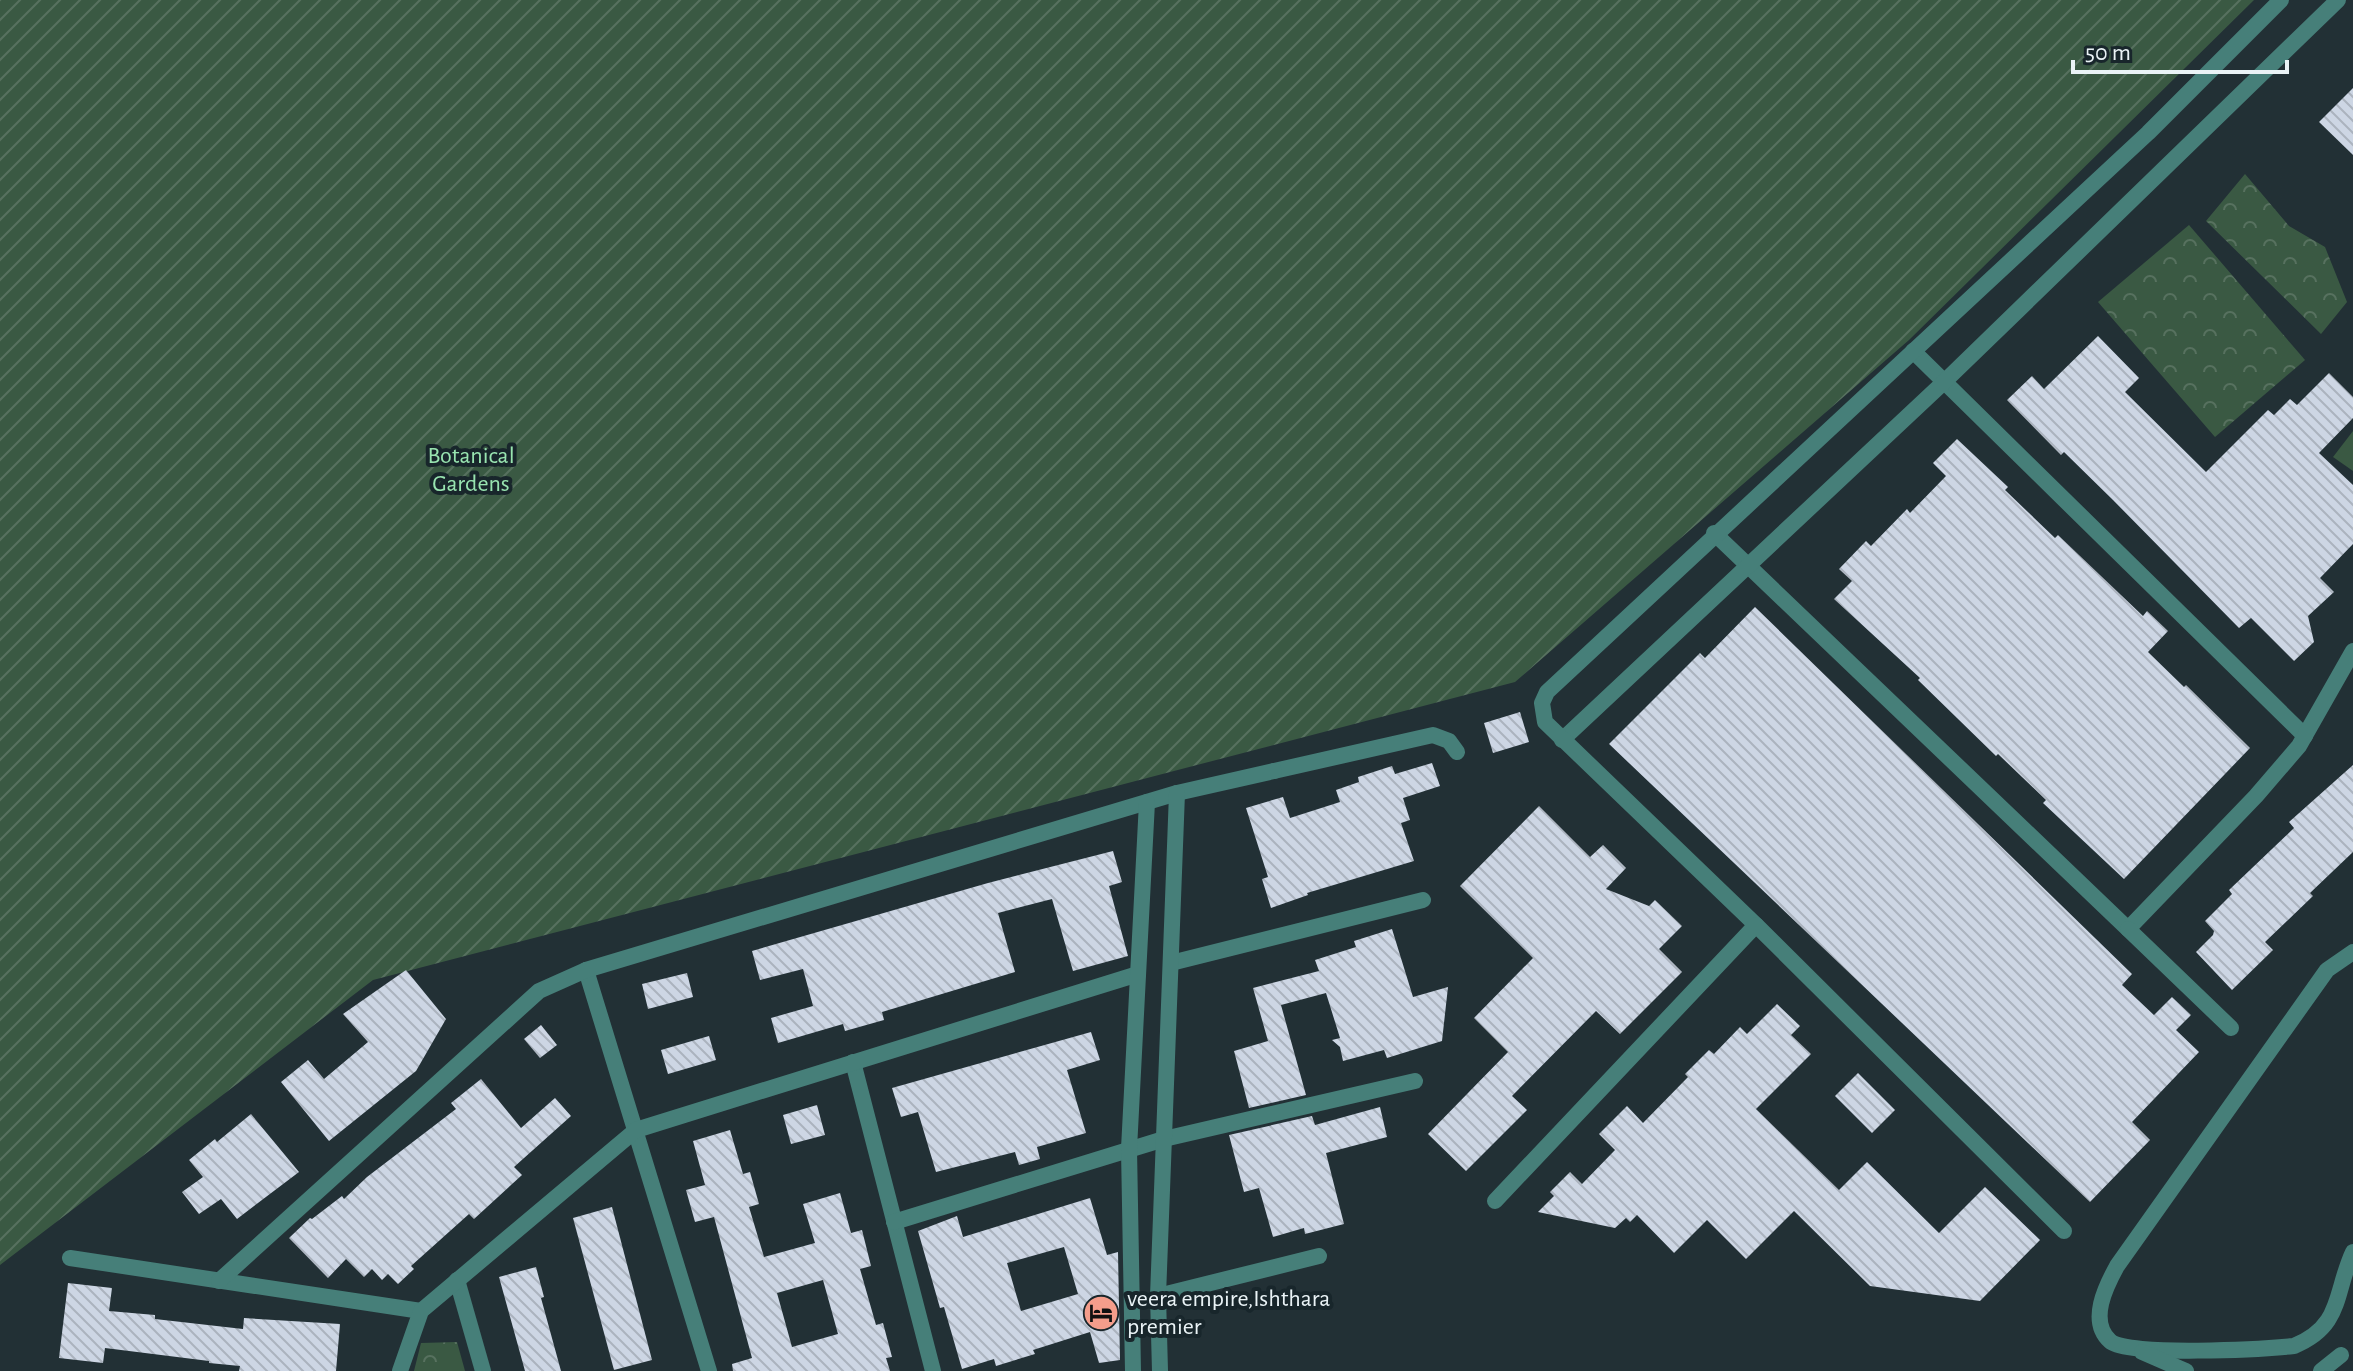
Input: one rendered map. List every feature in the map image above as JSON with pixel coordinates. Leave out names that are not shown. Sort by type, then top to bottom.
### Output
[{"type":"street","points":[[2064,1231],[1756,925],[1562,740],[1545,722],[1542,703],[1547,692],[1714,533],[2148,133],[2281,0]]},
{"type":"street","points":[[1562,740],[1944,382],[2338,0]]},
{"type":"street","points":[[1913,351],[2305,736]]},
{"type":"street","points":[[1714,533],[1746,567],[2231,1028]]},
{"type":"street","points":[[2128,929],[2256,796],[2305,736],[2353,651]]},
{"type":"street","points":[[219,1281],[539,991],[586,970],[1177,793],[1433,735],[1449,741],[1457,752]]},
{"type":"street","points":[[1160,1371],[1158,1296],[1177,793]]},
{"type":"street","points":[[1133,1371],[1129,1149],[1147,802]]},
{"type":"street","points":[[1171,963],[1423,900]]},
{"type":"street","points":[[1495,1201],[1756,925]]},
{"type":"street","points":[[2186,1371],[2110,1342],[2100,1320],[2101,1301],[2107,1284],[2327,970],[2353,952]]},
{"type":"street","points":[[586,970],[709,1371]]},
{"type":"street","points":[[400,1371],[421,1311],[636,1130],[1138,974]]},
{"type":"street","points":[[853,1062],[933,1371]]},
{"type":"street","points":[[894,1222],[1164,1139],[1415,1081]]},
{"type":"street","points":[[2137,1350],[2275,1348],[2310,1340],[2333,1317],[2353,1252]]},
{"type":"street","points":[[1158,1296],[1319,1256]]},
{"type":"street","points":[[70,1258],[421,1311]]},
{"type":"street","points":[[457,1280],[483,1371]]},
{"type":"street","points":[[2321,1371],[2341,1355]]},
{"type":"green space","name":"Botanical Gardens","points":[[0,0],[2254,0],[1909,340],[1515,682],[373,980],[0,1265]]},
{"type":"green space","points":[[2245,174],[2289,226],[2325,247],[2347,302],[2321,334],[2206,221]]},
{"type":"green space","points":[[2189,225],[2305,360],[2215,437],[2098,302]]},
{"type":"green space","points":[[2353,431],[2353,471],[2333,457]]},
{"type":"green space","points":[[457,1342],[465,1371],[414,1371],[421,1343]]},
{"type":"building","points":[[2353,88],[2353,155],[2319,122]]},
{"type":"building","points":[[2098,336],[2139,378],[2125,392],[2206,472],[2268,410],[2274,415],[2290,399],[2297,405],[2329,373],[2353,397],[2353,418],[2319,453],[2353,485],[2353,544],[2320,578],[2334,592],[2308,616],[2314,642],[2294,661],[2251,618],[2239,628],[2113,500],[2064,452],[2061,455],[2007,400],[2032,376],[2044,389]]},
{"type":"building","points":[[1957,439],[2008,487],[2005,490],[2055,538],[2058,535],[2143,616],[2147,611],[2168,631],[2148,652],[2250,748],[2124,879],[2043,803],[2046,800],[1918,680],[1920,678],[1834,599],[1852,581],[1839,569],[1866,541],[1871,546],[1907,509],[1910,513],[1946,476],[1933,463]]},
{"type":"building","points":[[1755,607],[2132,974],[2122,985],[2154,1015],[2172,997],[2191,1015],[2176,1030],[2199,1052],[2132,1122],[2150,1140],[2090,1202],[1609,744],[1700,653],[1705,658]]},
{"type":"building","points":[[1520,712],[1529,742],[1493,753],[1484,723]]},
{"type":"building","points":[[1432,763],[1440,786],[1403,798],[1410,820],[1401,823],[1414,861],[1307,893],[1271,908],[1262,879],[1268,877],[1246,808],[1283,797],[1290,818],[1340,802],[1336,790],[1359,782],[1358,777],[1392,766],[1395,774]]},
{"type":"building","points":[[2353,765],[2353,852],[2265,942],[2273,950],[2232,990],[2196,952],[2213,935],[2214,931],[2205,921],[2232,894],[2229,890],[2294,828],[2289,822]]},
{"type":"building","points":[[1539,806],[1590,857],[1603,845],[1626,868],[1606,889],[1649,906],[1655,900],[1682,926],[1659,949],[1682,972],[1620,1034],[1596,1011],[1512,1096],[1527,1110],[1466,1171],[1428,1134],[1508,1052],[1474,1018],[1533,958],[1460,886]]},
{"type":"building","points":[[1113,851],[1122,882],[1109,886],[1128,956],[1073,971],[1052,899],[998,913],[1015,972],[882,1012],[884,1020],[845,1031],[843,1024],[778,1043],[771,1018],[813,1006],[803,969],[760,980],[752,951],[988,883]]},
{"type":"building","points":[[1392,929],[1413,997],[1448,987],[1442,1041],[1387,1058],[1384,1050],[1343,1061],[1340,1047],[1332,1040],[1340,1038],[1326,993],[1281,1005],[1306,1095],[1249,1108],[1234,1051],[1268,1041],[1253,988],[1319,971],[1315,960],[1356,947],[1354,941]]},
{"type":"building","points":[[406,970],[446,1019],[416,1071],[329,1141],[281,1082],[308,1060],[324,1079],[368,1042],[343,1014]]},
{"type":"building","points":[[687,973],[693,997],[648,1009],[642,984]]},
{"type":"building","points":[[1777,1004],[1800,1026],[1791,1035],[1811,1054],[1756,1109],[1839,1190],[1867,1162],[1939,1233],[1985,1187],[2040,1240],[1980,1301],[1870,1286],[1794,1211],[1746,1259],[1707,1220],[1674,1253],[1637,1215],[1630,1222],[1626,1218],[1615,1228],[1538,1212],[1554,1196],[1550,1192],[1570,1172],[1582,1184],[1615,1150],[1599,1134],[1627,1106],[1643,1123],[1688,1077],[1685,1074],[1709,1050],[1714,1054],[1740,1027],[1747,1034]]},
{"type":"building","points":[[541,1025],[557,1045],[540,1058],[524,1039]]},
{"type":"building","points":[[1091,1032],[1100,1060],[1067,1070],[1086,1133],[1037,1147],[1040,1159],[1019,1165],[1015,1152],[936,1172],[918,1112],[901,1117],[892,1088]]},
{"type":"building","points":[[709,1036],[716,1060],[668,1074],[661,1050]]},
{"type":"building","points":[[1858,1073],[1895,1110],[1872,1133],[1835,1096]]},
{"type":"building","points":[[481,1079],[521,1128],[555,1098],[571,1116],[514,1167],[522,1175],[474,1219],[469,1214],[411,1266],[414,1269],[398,1284],[388,1274],[382,1280],[372,1269],[364,1277],[346,1259],[328,1278],[289,1238],[310,1218],[342,1196],[344,1199],[367,1177],[456,1109],[451,1103]]},
{"type":"building","points":[[817,1105],[825,1135],[791,1144],[783,1115]]},
{"type":"building","points":[[1380,1107],[1387,1137],[1326,1153],[1344,1224],[1305,1234],[1304,1228],[1273,1237],[1259,1188],[1244,1192],[1229,1135],[1312,1116],[1315,1125]]},
{"type":"building","points":[[251,1114],[299,1172],[237,1219],[221,1199],[199,1214],[182,1192],[203,1177],[189,1160]]},
{"type":"building","points":[[730,1130],[743,1174],[750,1172],[759,1204],[749,1207],[764,1257],[815,1243],[803,1204],[840,1193],[851,1233],[862,1230],[871,1266],[860,1269],[876,1325],[883,1323],[892,1357],[886,1358],[890,1371],[733,1371],[732,1364],[752,1358],[714,1217],[695,1222],[686,1190],[705,1185],[693,1141]],"holes":[[[823,1280],[838,1334],[792,1347],[777,1293]]]},
{"type":"building","points":[[1090,1198],[1107,1255],[1118,1252],[1120,1360],[1099,1363],[1090,1332],[1033,1350],[1035,1354],[996,1366],[994,1359],[962,1369],[944,1307],[940,1308],[918,1231],[957,1216],[963,1237]],"holes":[[[1064,1247],[1078,1294],[1021,1311],[1007,1263]]]},
{"type":"building","points":[[612,1207],[652,1360],[614,1370],[573,1218]]},
{"type":"building","points":[[536,1267],[561,1371],[525,1371],[499,1277]]},
{"type":"building","points":[[68,1283],[112,1288],[109,1311],[155,1315],[155,1319],[243,1329],[244,1318],[340,1324],[336,1371],[239,1371],[240,1366],[105,1348],[103,1363],[59,1358]]},
{"type":"place","name":"veera empire,Ishthara premier","points":[[1101,1313]]}]
